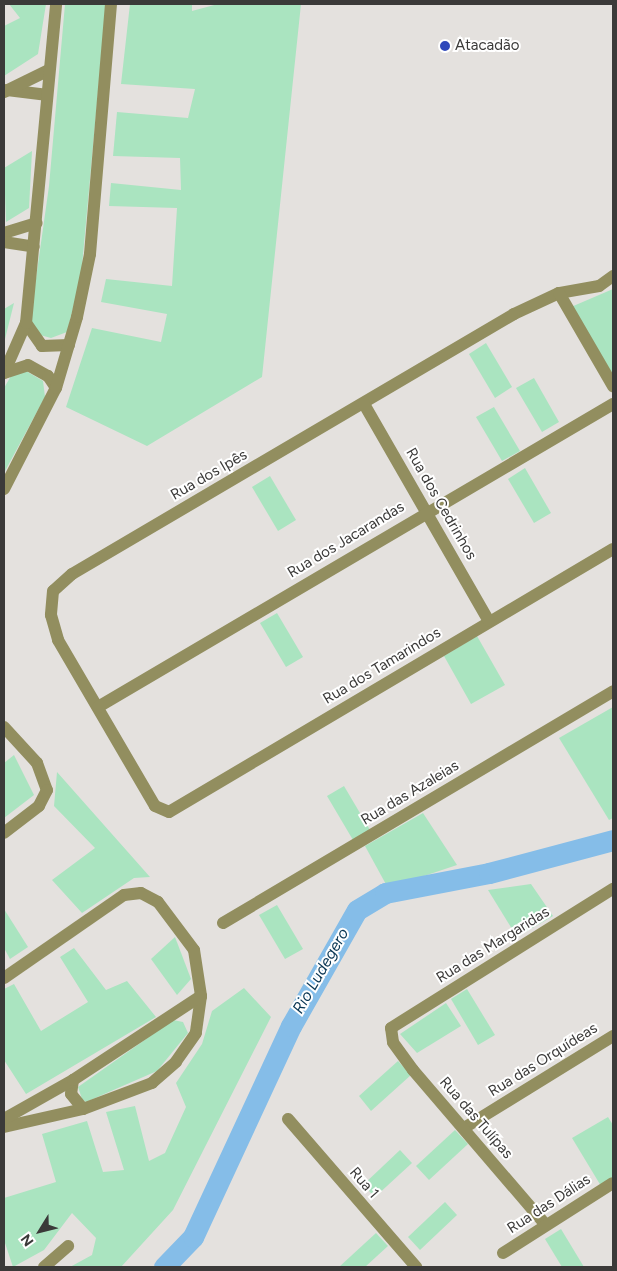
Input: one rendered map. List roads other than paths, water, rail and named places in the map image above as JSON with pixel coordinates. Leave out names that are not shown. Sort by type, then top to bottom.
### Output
[{"type":"street","points":[[4,373],[26,323],[37,223],[46,95],[56,4]]},
{"type":"street","points":[[4,489],[56,388],[69,345],[90,254],[111,4]]},
{"type":"street","points":[[5,91],[49,70]]},
{"type":"street","points":[[5,91],[46,95]]},
{"type":"street","points":[[4,233],[37,223]]},
{"type":"street","points":[[4,242],[34,247]]},
{"type":"street","name":"Rua dos Ipês","points":[[169,812],[155,806],[53,628],[50,602],[58,584],[514,314],[559,293],[586,290],[613,276]]},
{"type":"street","points":[[559,293],[613,386]]},
{"type":"street","points":[[26,323],[42,346],[69,345]]},
{"type":"street","points":[[4,373],[28,365],[48,376],[56,388]]},
{"type":"street","name":"Rua dos Cedrinhos","points":[[364,404],[427,510],[489,621]]},
{"type":"street","name":"Rua dos Jacarandas","points":[[98,706],[427,510],[613,404]]},
{"type":"street","name":"Rua dos Tamarindos","points":[[169,812],[613,549]]},
{"type":"street","name":"Rua das Azaleias","points":[[222,923],[613,690]]},
{"type":"street","points":[[4,727],[37,763],[47,790],[40,806],[4,833]]},
{"type":"street","name":"Rua das Margaridas","points":[[391,1028],[613,889]]},
{"type":"street","points":[[4,978],[124,895],[141,893],[158,902],[194,950],[201,996],[196,1033],[176,1062],[152,1083],[82,1110],[4,1127]]},
{"type":"street","points":[[4,1119],[73,1080],[201,996]]},
{"type":"street","points":[[175,1012],[188,1016],[196,1033]]},
{"type":"street","name":"Rua das Tulípas","points":[[391,1028],[399,1051],[545,1224]]},
{"type":"street","name":"Rua das Orquídeas","points":[[464,1128],[613,1036]]},
{"type":"street","points":[[73,1080],[71,1094],[82,1110]]},
{"type":"street","name":"Rua 1","points":[[288,1119],[416,1267]]},
{"type":"street","name":"Rua das Dálias","points":[[503,1253],[545,1224],[613,1183]]},
{"type":"street","points":[[44,1267],[68,1246]]},
{"type":"waterway","name":"Rio Ludegero","points":[[164,1267],[193,1237],[291,1026],[357,910],[385,893],[489,873],[613,840]]},
{"type":"place","name":"Atacadão","points":[[445,46]]}]
